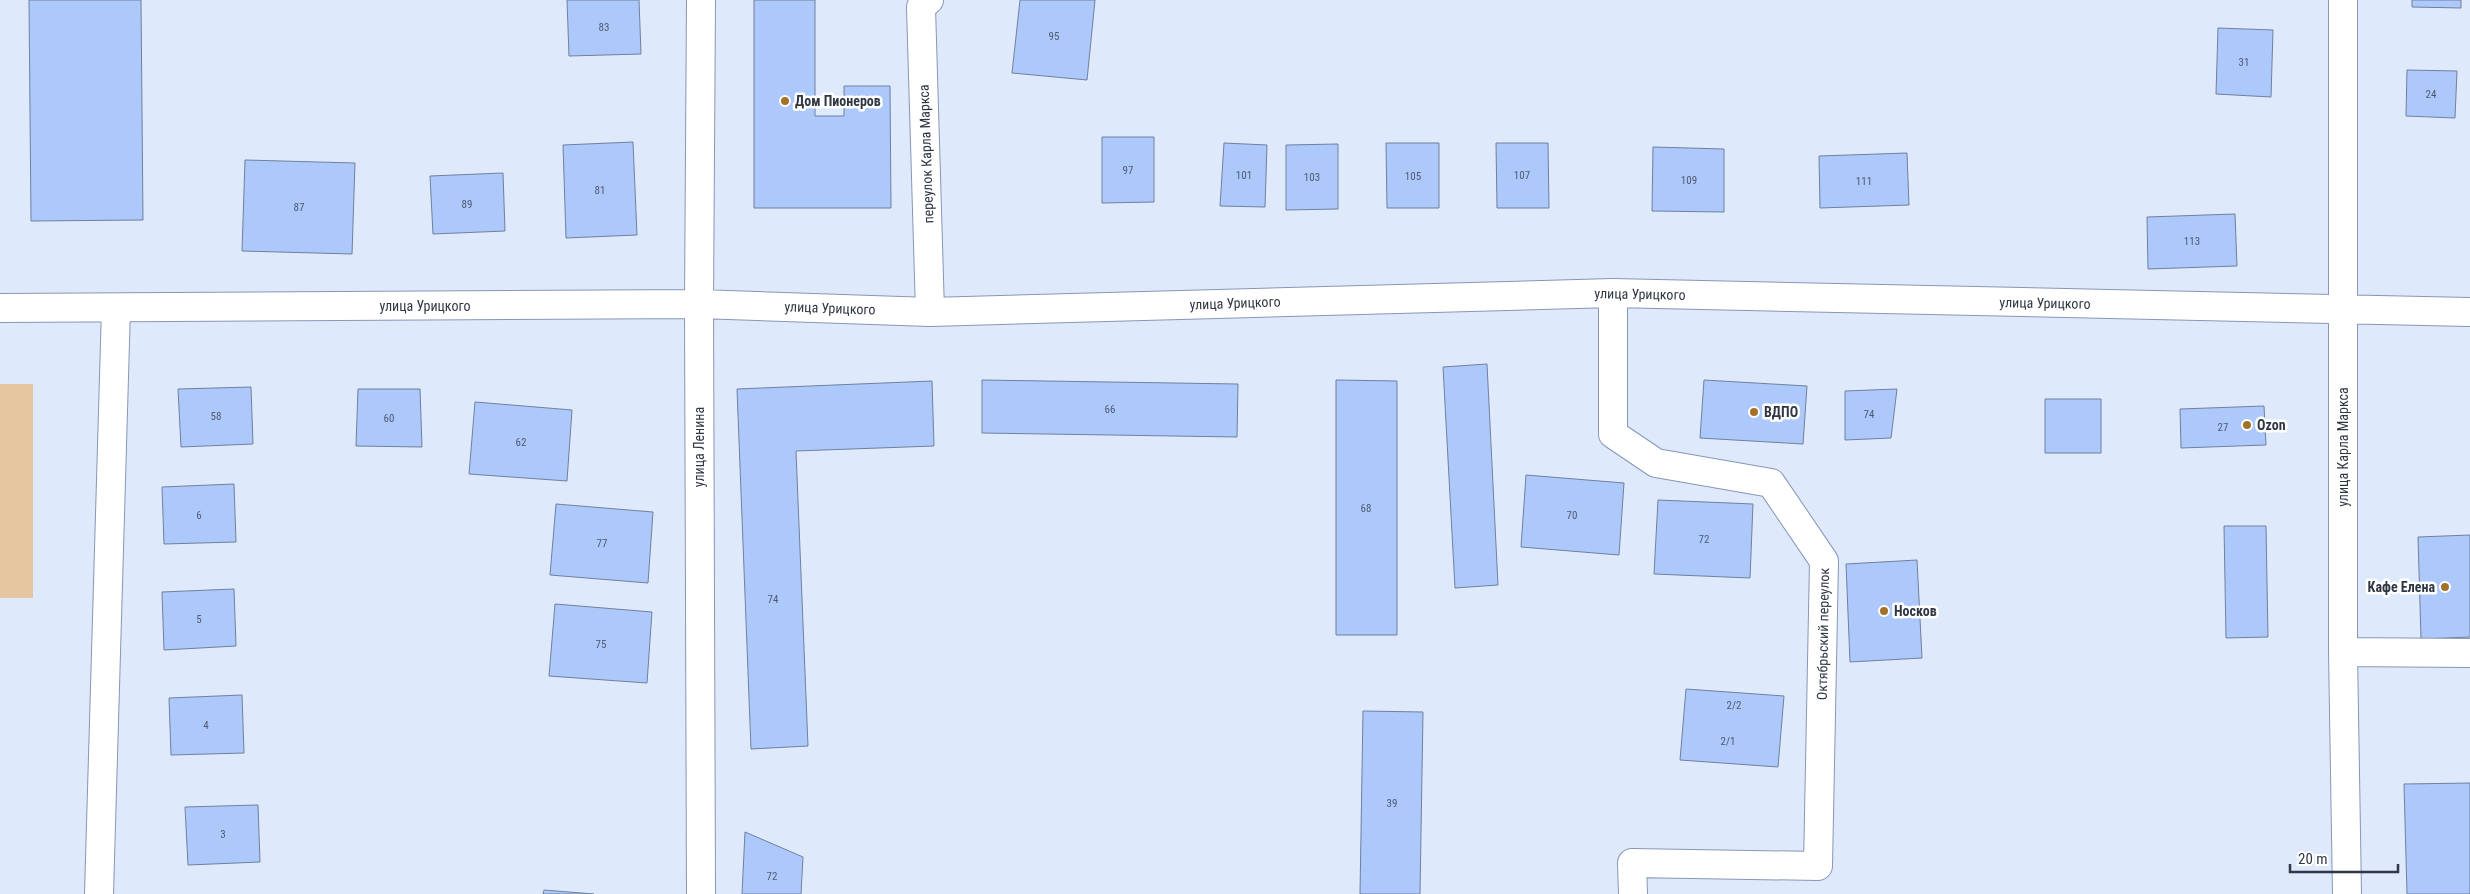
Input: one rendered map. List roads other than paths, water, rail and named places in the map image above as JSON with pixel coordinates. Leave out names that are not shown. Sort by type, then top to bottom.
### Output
[{"type":"street","name":"улица Ленина","points":[[701,0],[699,304],[701,894]]},
{"type":"street","name":"переулок Карла Маркса","points":[[929,0],[922,7],[930,312]]},
{"type":"street","name":"улица Карла Маркса","points":[[2344,0],[2343,652],[2347,894]]},
{"type":"street","name":"улица Урицкого","points":[[0,308],[699,304],[930,312],[1613,292],[2470,312]]},
{"type":"street","name":"Октябрьский переулок","points":[[1613,292],[1613,434],[1656,463],[1771,483],[1824,561],[1818,866],[1632,863],[1632,894]]},
{"type":"street","points":[[99,894],[116,308]]},
{"type":"street","points":[[2343,652],[2470,654]]},
{"type":"place","name":"Дом Пионеров","points":[[785,101]]},
{"type":"place","name":"ВДПО","points":[[1754,412]]},
{"type":"place","name":"Ozon","points":[[2247,425]]},
{"type":"place","name":"Кафе Елена","points":[[2445,587]]},
{"type":"place","name":"Носков","points":[[1884,611]]}]
